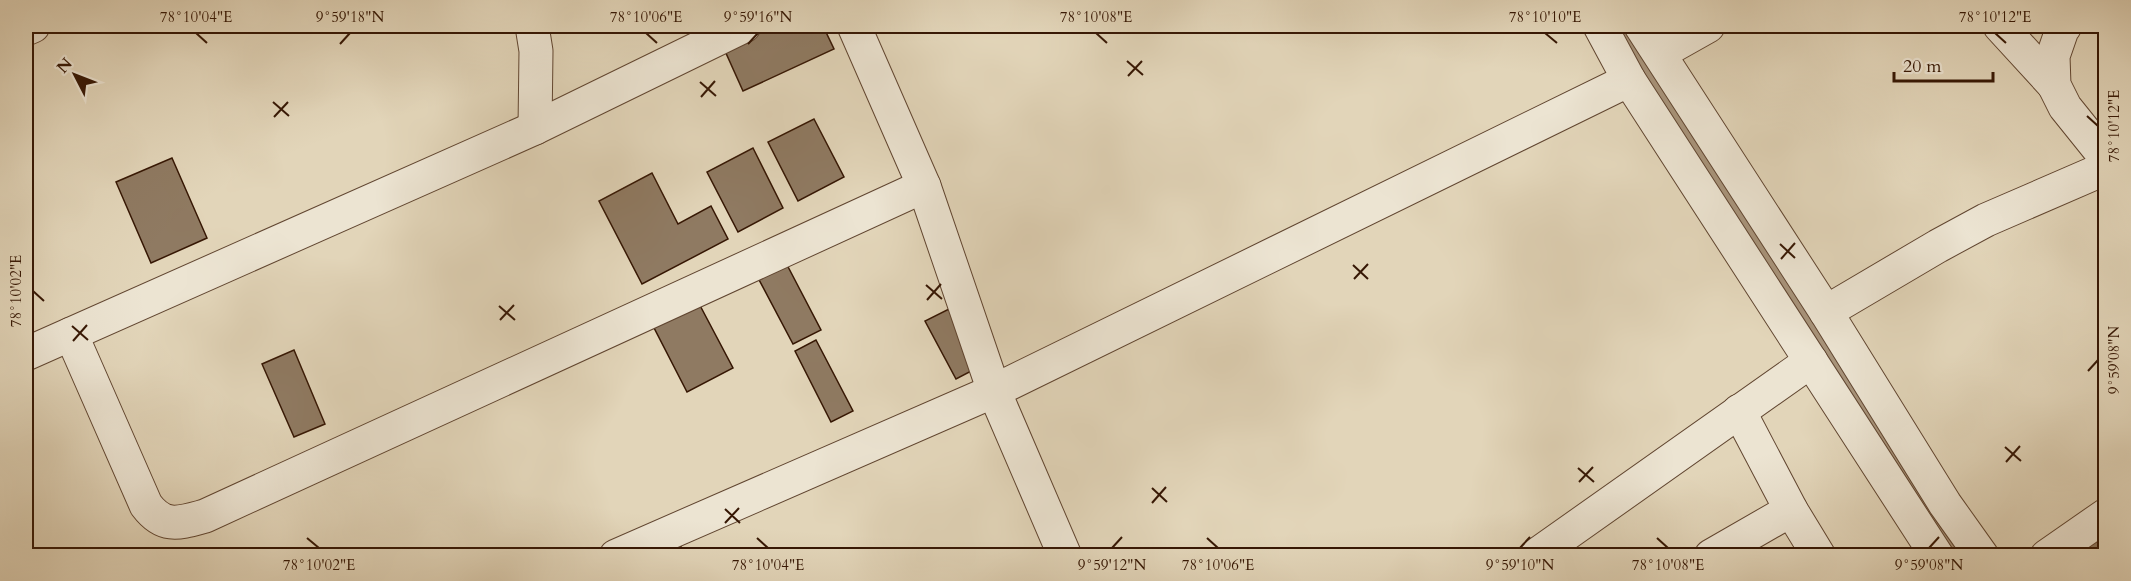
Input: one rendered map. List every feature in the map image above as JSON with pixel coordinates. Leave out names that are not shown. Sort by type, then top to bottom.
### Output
[{"type":"street","points":[[26,29],[33,26]]},
{"type":"street","points":[[532,26],[536,51],[535,129]]},
{"type":"street","points":[[26,354],[535,129],[744,26]]},
{"type":"street","points":[[854,26],[924,186],[994,391],[1065,555]]},
{"type":"street","points":[[1600,26],[1629,80],[1936,555]]},
{"type":"street","points":[[1641,26],[1826,312],[1945,504],[1982,555]]},
{"type":"street","points":[[1660,53],[1708,26]]},
{"type":"street","points":[[2000,26],[2054,85],[2065,107],[2106,158]]},
{"type":"street","points":[[2054,85],[2053,56],[2065,26]]},
{"type":"street","points":[[616,555],[994,391],[1629,80]]},
{"type":"street","points":[[1826,312],[1986,220],[2106,168]]},
{"type":"street","points":[[71,334],[146,505],[154,515],[165,521],[180,523],[205,516],[924,186]]},
{"type":"street","points":[[1535,555],[1811,361]]},
{"type":"street","points":[[1739,411],[1791,510],[1819,555]]},
{"type":"street","points":[[1711,555],[1791,510]]},
{"type":"street","points":[[2047,555],[2106,515]]},
{"type":"building","points":[[756,26],[823,26],[834,49],[743,91],[721,42]]},
{"type":"building","points":[[814,119],[844,177],[798,201],[768,142]]},
{"type":"building","points":[[753,148],[783,208],[738,232],[707,172]]},
{"type":"building","points":[[172,158],[207,238],[151,263],[116,182]]},
{"type":"building","points":[[652,173],[678,224],[711,206],[728,239],[642,284],[599,201]]},
{"type":"building","points":[[785,261],[821,330],[793,344],[757,276]]},
{"type":"building","points":[[695,296],[733,368],[687,392],[650,320]]},
{"type":"building","points":[[949,309],[979,367],[956,379],[925,321]]},
{"type":"building","points":[[816,340],[853,411],[831,422],[795,351]]},
{"type":"building","points":[[294,350],[325,424],[294,437],[262,364]]},
{"type":"building","points":[[673,532],[686,556],[634,556]]},
{"type":"building","points":[[2106,532],[2106,556],[2081,556],[2078,550]]},
{"type":"waterway","points":[[1620,26],[1960,556]]}]
